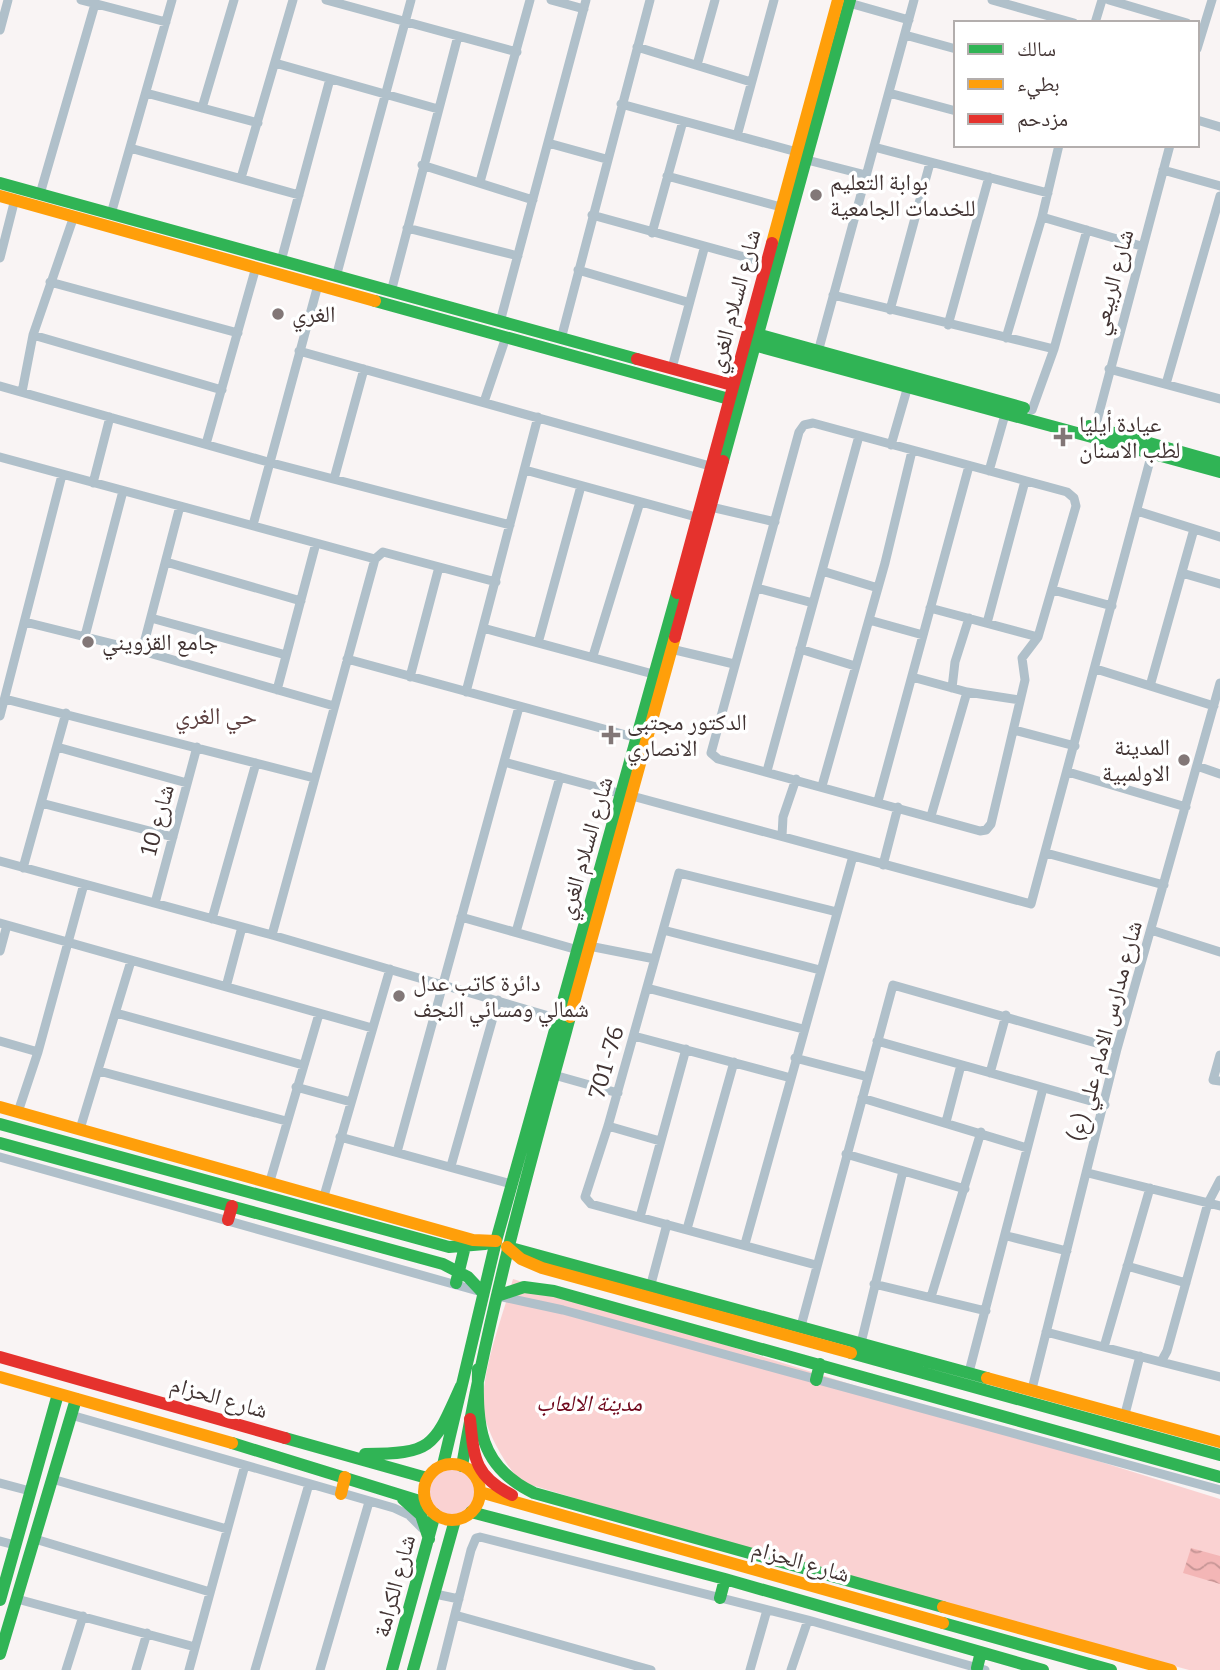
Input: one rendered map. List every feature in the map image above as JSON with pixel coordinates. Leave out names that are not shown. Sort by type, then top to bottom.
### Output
[{"type":"main road","name":"شارع السلام الغري","points":[[627,795],[637,738],[653,674],[711,506],[796,177],[846,1]]},
{"type":"main road","name":"شارع السلام الغري","points":[[462,1466],[478,1368],[497,1296],[511,1184],[543,1095],[554,1075],[597,897],[671,649],[696,517],[781,207],[796,177]]},
{"type":"main road","points":[[0,183],[111,214],[256,267],[318,285],[500,322],[732,385]]},
{"type":"main road","points":[[0,196],[74,216],[281,261],[391,292],[506,337],[729,399]]},
{"type":"main road","points":[[756,340],[818,352],[1032,410],[1095,428],[1152,453],[1220,472]]},
{"type":"main road","points":[[756,340],[908,386],[1220,463]]},
{"type":"main road","name":"شارع السلام الغري","points":[[443,1465],[483,1293],[502,1244],[543,1095],[559,1019],[583,948]]},
{"type":"main road","points":[[0,1107],[324,1196],[466,1243]]},
{"type":"main road","points":[[0,1124],[449,1247],[466,1243],[502,1244],[801,1326],[827,1340],[861,1343],[1220,1442]]},
{"type":"main road","points":[[0,1143],[443,1264],[457,1277],[483,1293]]},
{"type":"main road","points":[[77,1164],[86,1157],[82,1147]]},
{"type":"main road","points":[[105,1172],[102,1161],[112,1155]]},
{"type":"main road","points":[[237,1189],[242,1174]]},
{"type":"main road","points":[[228,1220],[232,1206]]},
{"type":"main road","points":[[457,1277],[466,1243]]},
{"type":"main road","points":[[502,1244],[521,1259],[585,1281],[827,1340],[1100,1423],[1220,1455]]},
{"type":"main road","points":[[580,1298],[577,1287],[585,1281]]},
{"type":"main road","points":[[497,1296],[524,1287],[580,1298],[1220,1477]]},
{"type":"main road","name":"شارع الحزام","points":[[0,1357],[427,1478]]},
{"type":"main road","points":[[816,1380],[820,1364]]},
{"type":"main road","points":[[478,1368],[477,1406],[489,1448],[504,1476],[534,1493],[1171,1670]]},
{"type":"main road","name":"شارع الحزام","points":[[0,1377],[167,1424],[426,1503]]},
{"type":"main road","points":[[342,1454],[413,1454],[427,1448],[439,1433],[461,1386]]},
{"type":"main road","points":[[0,1600],[58,1394]]},
{"type":"main road","points":[[0,1654],[76,1399]]},
{"type":"main road","points":[[167,1424],[176,1423],[202,1429],[207,1422],[198,1413]]},
{"type":"main road","points":[[470,1419],[474,1459],[486,1480],[561,1517]]},
{"type":"main road","points":[[1093,1442],[1103,1435],[1100,1423]]},
{"type":"main road","points":[[1132,1453],[1128,1441],[1138,1434]]},
{"type":"main road","points":[[443,1465],[462,1466],[475,1476],[480,1492],[471,1512],[455,1520],[435,1514],[426,1503],[424,1490],[427,1478],[443,1465]]},
{"type":"main road","points":[[341,1494],[345,1477]]},
{"type":"main road","points":[[390,1491],[416,1508],[428,1537]]},
{"type":"main road","name":"شارع الحزام","points":[[480,1492],[1111,1670]]},
{"type":"main road","name":"شارع الحزام","points":[[471,1512],[725,1579],[1043,1670]]},
{"type":"main road","name":"شارع الكرامة","points":[[392,1670],[435,1514]]},
{"type":"main road","points":[[448,1546],[467,1526],[491,1517]]},
{"type":"main road","name":"شارع الكرامة","points":[[413,1670],[455,1520]]},
{"type":"main road","points":[[697,1539],[707,1557]]},
{"type":"main road","points":[[720,1598],[725,1579]]},
{"type":"main road","points":[[856,1616],[863,1609],[859,1600]]},
{"type":"main road","points":[[885,1625],[883,1615],[891,1609]]},
{"type":"main road","points":[[1006,1640],[1010,1625]]},
{"type":"main road","points":[[981,1652],[981,1669]]},
{"type":"street","points":[[0,30],[8,0]]},
{"type":"street","points":[[80,0],[166,22]]},
{"type":"street","points":[[111,214],[172,0]]},
{"type":"street","points":[[202,108],[234,0]]},
{"type":"street","points":[[241,178],[293,0]]},
{"type":"street","points":[[326,0],[350,3],[405,22],[517,52]]},
{"type":"street","points":[[337,277],[411,0]]},
{"type":"street","points":[[480,182],[530,0]]},
{"type":"street","points":[[500,322],[585,4],[551,0]]},
{"type":"street","points":[[561,339],[606,159],[650,0]]},
{"type":"street","points":[[698,65],[715,0]]},
{"type":"street","points":[[737,136],[774,0]]},
{"type":"street","points":[[818,352],[914,0]]},
{"type":"street","points":[[992,0],[1067,21]]},
{"type":"street","points":[[1096,21],[1102,0]]},
{"type":"street","points":[[1109,0],[1180,21]]},
{"type":"street","points":[[846,1],[909,20]]},
{"type":"street","points":[[40,194],[95,4]]},
{"type":"street","points":[[1200,27],[1214,5]]},
{"type":"street","points":[[905,35],[954,49]]},
{"type":"street","points":[[391,292],[422,165],[458,36]]},
{"type":"street","points":[[637,47],[751,82]]},
{"type":"street","points":[[275,63],[438,109]]},
{"type":"street","points":[[281,261],[330,79]]},
{"type":"street","points":[[146,93],[258,123]]},
{"type":"street","points":[[889,93],[954,110]]},
{"type":"street","points":[[621,104],[866,175]]},
{"type":"street","points":[[652,233],[683,121]]},
{"type":"street","points":[[1199,121],[1220,127]]},
{"type":"street","points":[[548,143],[606,159]]},
{"type":"street","points":[[874,147],[1048,193]]},
{"type":"street","points":[[1006,338],[1042,217],[1059,147]]},
{"type":"street","name":"شارع الربيعي","points":[[1095,428],[1141,246],[1169,147]]},
{"type":"street","points":[[130,148],[299,195]]},
{"type":"street","points":[[890,310],[930,163]]},
{"type":"street","points":[[422,165],[533,200]]},
{"type":"street","points":[[1163,170],[1220,186]]},
{"type":"street","points":[[667,176],[781,207]]},
{"type":"street","points":[[948,324],[989,177]]},
{"type":"street","points":[[1166,384],[1220,196]]},
{"type":"street","points":[[0,258],[15,199]]},
{"type":"street","points":[[592,215],[766,263]]},
{"type":"street","points":[[22,392],[33,335],[74,216]]},
{"type":"street","points":[[1042,217],[1141,246]]},
{"type":"street","points":[[407,228],[518,256]]},
{"type":"street","points":[[1032,410],[1054,349],[1087,230]]},
{"type":"street","points":[[672,368],[687,302],[704,248]]},
{"type":"street","points":[[206,444],[256,267]]},
{"type":"street","points":[[578,270],[687,302]]},
{"type":"street","points":[[50,282],[238,332]]},
{"type":"street","points":[[253,525],[318,285]]},
{"type":"street","points":[[833,295],[1054,349]]},
{"type":"street","points":[[33,335],[222,390]]},
{"type":"street","points":[[484,402],[506,337]]},
{"type":"street","points":[[299,351],[710,466]]},
{"type":"street","points":[[334,479],[364,369]]},
{"type":"street","points":[[1110,369],[1220,399]]},
{"type":"street","points":[[0,386],[268,462],[510,525]]},
{"type":"street","points":[[891,445],[908,386]]},
{"type":"street","points":[[989,471],[1006,411]]},
{"type":"street","points":[[93,483],[110,417]]},
{"type":"street","points":[[467,692],[538,417]]},
{"type":"street","points":[[813,423],[859,436],[1067,492],[1074,498],[1076,506],[1038,637],[1022,658],[1025,680],[991,824],[986,830],[980,831],[718,759],[711,753],[799,432],[804,425],[813,423]]},
{"type":"street","points":[[767,771],[859,436]]},
{"type":"street","points":[[822,786],[878,589],[912,451]]},
{"type":"street","points":[[504,762],[1031,904],[1152,453]]},
{"type":"street","points":[[0,457],[375,559]]},
{"type":"street","points":[[878,801],[969,466]]},
{"type":"street","points":[[524,470],[696,517]]},
{"type":"street","points":[[0,716],[62,475]]},
{"type":"street","points":[[987,623],[1025,481]]},
{"type":"street","points":[[538,643],[581,486]]},
{"type":"street","points":[[85,636],[123,491]]},
{"type":"street","points":[[593,656],[640,502]]},
{"type":"street","points":[[142,651],[180,506]]},
{"type":"street","points":[[711,506],[775,522]]},
{"type":"street","points":[[1137,512],[1220,537]]},
{"type":"street","points":[[1150,686],[1194,528]]},
{"type":"street","points":[[277,690],[316,542]]},
{"type":"street","points":[[272,935],[375,559],[383,552],[496,582]]},
{"type":"street","points":[[166,562],[301,601]]},
{"type":"street","points":[[410,677],[439,567]]},
{"type":"street","points":[[822,571],[878,589]]},
{"type":"street","points":[[1182,573],[1220,584]]},
{"type":"street","points":[[757,587],[813,603]]},
{"type":"street","points":[[1053,590],[1112,606]]},
{"type":"street","points":[[930,608],[1038,637]]},
{"type":"street","points":[[150,618],[286,655]]},
{"type":"street","points":[[952,688],[956,662],[969,618]]},
{"type":"street","points":[[869,620],[923,635]]},
{"type":"street","points":[[25,622],[142,651],[334,706]]},
{"type":"street","points":[[483,628],[653,674]]},
{"type":"street","points":[[671,649],[734,664]]},
{"type":"street","points":[[800,649],[855,666]]},
{"type":"street","points":[[347,659],[637,738]]},
{"type":"street","points":[[1096,669],[1214,706]]},
{"type":"street","points":[[912,677],[967,692],[1020,700]]},
{"type":"street","name":"شارع مدارس الامام علي (ع)","points":[[1032,1389],[1117,1049],[1220,683]]},
{"type":"street","points":[[931,816],[967,692]]},
{"type":"street","points":[[5,699],[314,778]]},
{"type":"street","points":[[397,1152],[519,707]]},
{"type":"street","points":[[23,868],[66,713]]},
{"type":"street","points":[[1014,730],[1075,746]]},
{"type":"street","points":[[57,747],[187,783]]},
{"type":"street","name":"شارع 10","points":[[155,903],[197,747]]},
{"type":"street","points":[[212,919],[256,763]]},
{"type":"street","points":[[1197,766],[1220,774]]},
{"type":"street","points":[[1068,772],[1186,807]]},
{"type":"street","points":[[516,932],[560,777]]},
{"type":"street","points":[[782,836],[783,817],[796,779]]},
{"type":"street","points":[[41,803],[173,837]]},
{"type":"street","points":[[883,864],[898,807]]},
{"type":"street","points":[[1046,853],[1164,885]]},
{"type":"street","points":[[745,1244],[853,856]]},
{"type":"street","points":[[0,861],[272,935],[559,1019]]},
{"type":"street","name":"701 -76","points":[[640,1217],[588,1203],[585,1197],[618,1093],[679,873],[837,912]]},
{"type":"street","points":[[18,1112],[38,1052],[84,884]]},
{"type":"street","points":[[461,917],[583,948],[655,959]]},
{"type":"street","points":[[0,951],[4,924],[372,1028]]},
{"type":"street","points":[[226,987],[242,927]]},
{"type":"street","points":[[663,930],[820,970]]},
{"type":"street","points":[[1151,930],[1220,952]]},
{"type":"street","points":[[80,1129],[131,961]]},
{"type":"street","points":[[324,1196],[390,969]]},
{"type":"street","points":[[801,1326],[893,985],[1006,1015],[1117,1049]]},
{"type":"street","points":[[647,988],[803,1029]]},
{"type":"street","points":[[451,1166],[498,1000]]},
{"type":"street","points":[[116,1013],[303,1065]]},
{"type":"street","points":[[270,1181],[319,1014]]},
{"type":"street","points":[[990,1073],[1006,1015]]},
{"type":"street","points":[[634,1036],[790,1078]]},
{"type":"street","points":[[0,1041],[38,1052]]},
{"type":"street","points":[[877,1041],[1105,1105]]},
{"type":"street","points":[[686,1049],[640,1217],[816,1265]]},
{"type":"street","points":[[1220,1055],[1213,1080],[1220,1081]]},
{"type":"street","points":[[795,1058],[868,1077]]},
{"type":"street","points":[[687,1229],[734,1062]]},
{"type":"street","points":[[946,1122],[961,1065]]},
{"type":"street","points":[[99,1071],[286,1121]]},
{"type":"street","points":[[554,1075],[618,1093]]},
{"type":"street","points":[[296,1087],[351,1101]]},
{"type":"street","points":[[969,1372],[1007,1236],[1043,1088]]},
{"type":"street","points":[[862,1098],[1027,1148]]},
{"type":"street","points":[[608,1126],[660,1141]]},
{"type":"street","points":[[931,1297],[981,1132]]},
{"type":"street","points":[[340,1137],[511,1184]]},
{"type":"street","points":[[846,1154],[965,1189]]},
{"type":"street","points":[[0,1157],[228,1220],[457,1277]]},
{"type":"street","points":[[861,1343],[903,1171]]},
{"type":"street","points":[[1088,1173],[1220,1206]]},
{"type":"street","points":[[1161,1362],[1166,1357],[1208,1203],[1220,1180]]},
{"type":"street","points":[[1104,1348],[1150,1188]]},
{"type":"street","points":[[650,1284],[667,1224]]},
{"type":"street","points":[[1007,1236],[1067,1251]]},
{"type":"street","points":[[1127,1266],[1186,1283]]},
{"type":"street","points":[[874,1284],[986,1311]]},
{"type":"street","points":[[497,1296],[563,1310],[1220,1490]]},
{"type":"street","points":[[1046,1332],[1219,1374]]},
{"type":"street","points":[[1125,1414],[1140,1356]]},
{"type":"street","points":[[71,1415],[409,1515],[428,1537]]},
{"type":"street","points":[[189,1670],[245,1465]]},
{"type":"street","points":[[52,1479],[227,1529]]},
{"type":"street","points":[[0,1483],[30,1491]]},
{"type":"street","points":[[255,1670],[309,1484]]},
{"type":"street","points":[[320,1670],[369,1502]]},
{"type":"street","points":[[441,1670],[473,1543],[480,1537],[767,1609],[981,1669]]},
{"type":"street","points":[[35,1539],[210,1591]]},
{"type":"street","points":[[0,1541],[15,1545]]},
{"type":"street","points":[[435,1594],[459,1599]]},
{"type":"street","points":[[17,1600],[195,1647]]},
{"type":"street","points":[[750,1670],[767,1609]]},
{"type":"street","points":[[455,1615],[652,1670]]},
{"type":"street","points":[[66,1670],[83,1616]]},
{"type":"street","points":[[791,1670],[808,1620]]},
{"type":"street","points":[[136,1670],[147,1633]]},
{"type":"green space","name":"مدينة الالعاب","points":[[513,1279],[1220,1499],[1220,1670],[1189,1670],[705,1537],[521,1482],[495,1444],[483,1410],[484,1385],[490,1354]]},
{"type":"green space","points":[[452,1469],[468,1476],[475,1492],[468,1508],[452,1515],[436,1508],[429,1492],[436,1476]]},
{"type":"water","points":[[1191,1548],[1220,1556],[1220,1584],[1183,1573]]},
{"type":"traffic: fast","points":[[723,461],[850,0]]},
{"type":"traffic: fast","points":[[0,183],[637,359]]},
{"type":"traffic: fast","points":[[375,301],[729,399]]},
{"type":"traffic: fast","points":[[757,334],[1024,408]]},
{"type":"traffic: fast","points":[[754,345],[1220,472]]},
{"type":"traffic: fast","points":[[1089,426],[1220,463]]},
{"type":"traffic: fast","points":[[443,1465],[496,1241],[677,593]]},
{"type":"traffic: fast","points":[[462,1466],[497,1296],[570,1017]]},
{"type":"traffic: fast","points":[[0,1124],[449,1247],[485,1244]]},
{"type":"traffic: fast","points":[[0,1143],[443,1264],[468,1277],[483,1293]]},
{"type":"traffic: fast","points":[[456,1283],[466,1242]]},
{"type":"traffic: fast","points":[[511,1248],[987,1378]]},
{"type":"traffic: fast","points":[[497,1296],[524,1287],[554,1291],[1220,1477]]},
{"type":"traffic: fast","points":[[851,1353],[1220,1455]]},
{"type":"traffic: fast","points":[[816,1380],[820,1364]]},
{"type":"traffic: fast","points":[[478,1369],[478,1409],[491,1457],[515,1482],[534,1493],[943,1607]]},
{"type":"traffic: fast","points":[[365,1454],[405,1452],[429,1442],[444,1422],[461,1386]]},
{"type":"traffic: fast","points":[[0,1600],[58,1394]]},
{"type":"traffic: fast","points":[[0,1654],[76,1399]]},
{"type":"traffic: fast","points":[[285,1438],[427,1478]]},
{"type":"traffic: fast","points":[[232,1443],[426,1503]]},
{"type":"traffic: fast","points":[[403,1499],[421,1515],[429,1539]]},
{"type":"traffic: fast","points":[[471,1512],[725,1579],[1043,1670]]},
{"type":"traffic: fast","points":[[392,1670],[435,1514]]},
{"type":"traffic: fast","points":[[413,1670],[455,1520]]},
{"type":"traffic: fast","points":[[720,1598],[725,1579]]},
{"type":"traffic: fast","points":[[943,1623],[1111,1670]]},
{"type":"traffic: fast","points":[[977,1668],[981,1652]]},
{"type":"traffic: slow","points":[[772,243],[838,0]]},
{"type":"traffic: slow","points":[[0,196],[375,301]]},
{"type":"traffic: slow","points":[[570,1017],[675,637]]},
{"type":"traffic: slow","points":[[0,1107],[473,1240],[496,1241]]},
{"type":"traffic: slow","points":[[507,1247],[521,1259],[542,1268],[851,1353]]},
{"type":"traffic: slow","points":[[0,1377],[232,1443]]},
{"type":"traffic: slow","points":[[987,1378],[1220,1442]]},
{"type":"traffic: slow","points":[[452,1464],[463,1466],[472,1472],[478,1481],[480,1492],[478,1503],[472,1512],[463,1518],[452,1520],[441,1518],[432,1512],[426,1503],[424,1492],[426,1481],[432,1472],[441,1466],[452,1464]]},
{"type":"traffic: slow","points":[[341,1494],[345,1477]]},
{"type":"traffic: slow","points":[[480,1492],[943,1623]]},
{"type":"traffic: slow","points":[[943,1607],[1171,1670]]},
{"type":"traffic: jam","points":[[677,593],[772,243]]},
{"type":"traffic: jam","points":[[637,359],[732,385]]},
{"type":"traffic: jam","points":[[675,637],[723,461]]},
{"type":"traffic: jam","points":[[228,1220],[232,1206]]},
{"type":"traffic: jam","points":[[0,1357],[285,1438]]},
{"type":"traffic: jam","points":[[470,1419],[478,1465],[490,1481],[512,1495]]},
{"type":"place","name":"بوابة التعليم للخدمات الجامعية","points":[[816,195]]},
{"type":"place","name":"الغري","points":[[278,314]]},
{"type":"place","name":"عيادة أيليا لطب الاسنان","points":[[1063,437]]},
{"type":"place","name":"جامع القزويني","points":[[88,642]]},
{"type":"place","name":"الدكتور مجتبى الانصاري","points":[[611,735]]},
{"type":"place","name":"المدينة الاولمبية","points":[[1184,760]]},
{"type":"place","name":"دائرة كاتب عدل شمالي ومسائي النجف","points":[[399,996]]},
{"type":"district","name":"حي الغري","points":[[216,716]]}]
